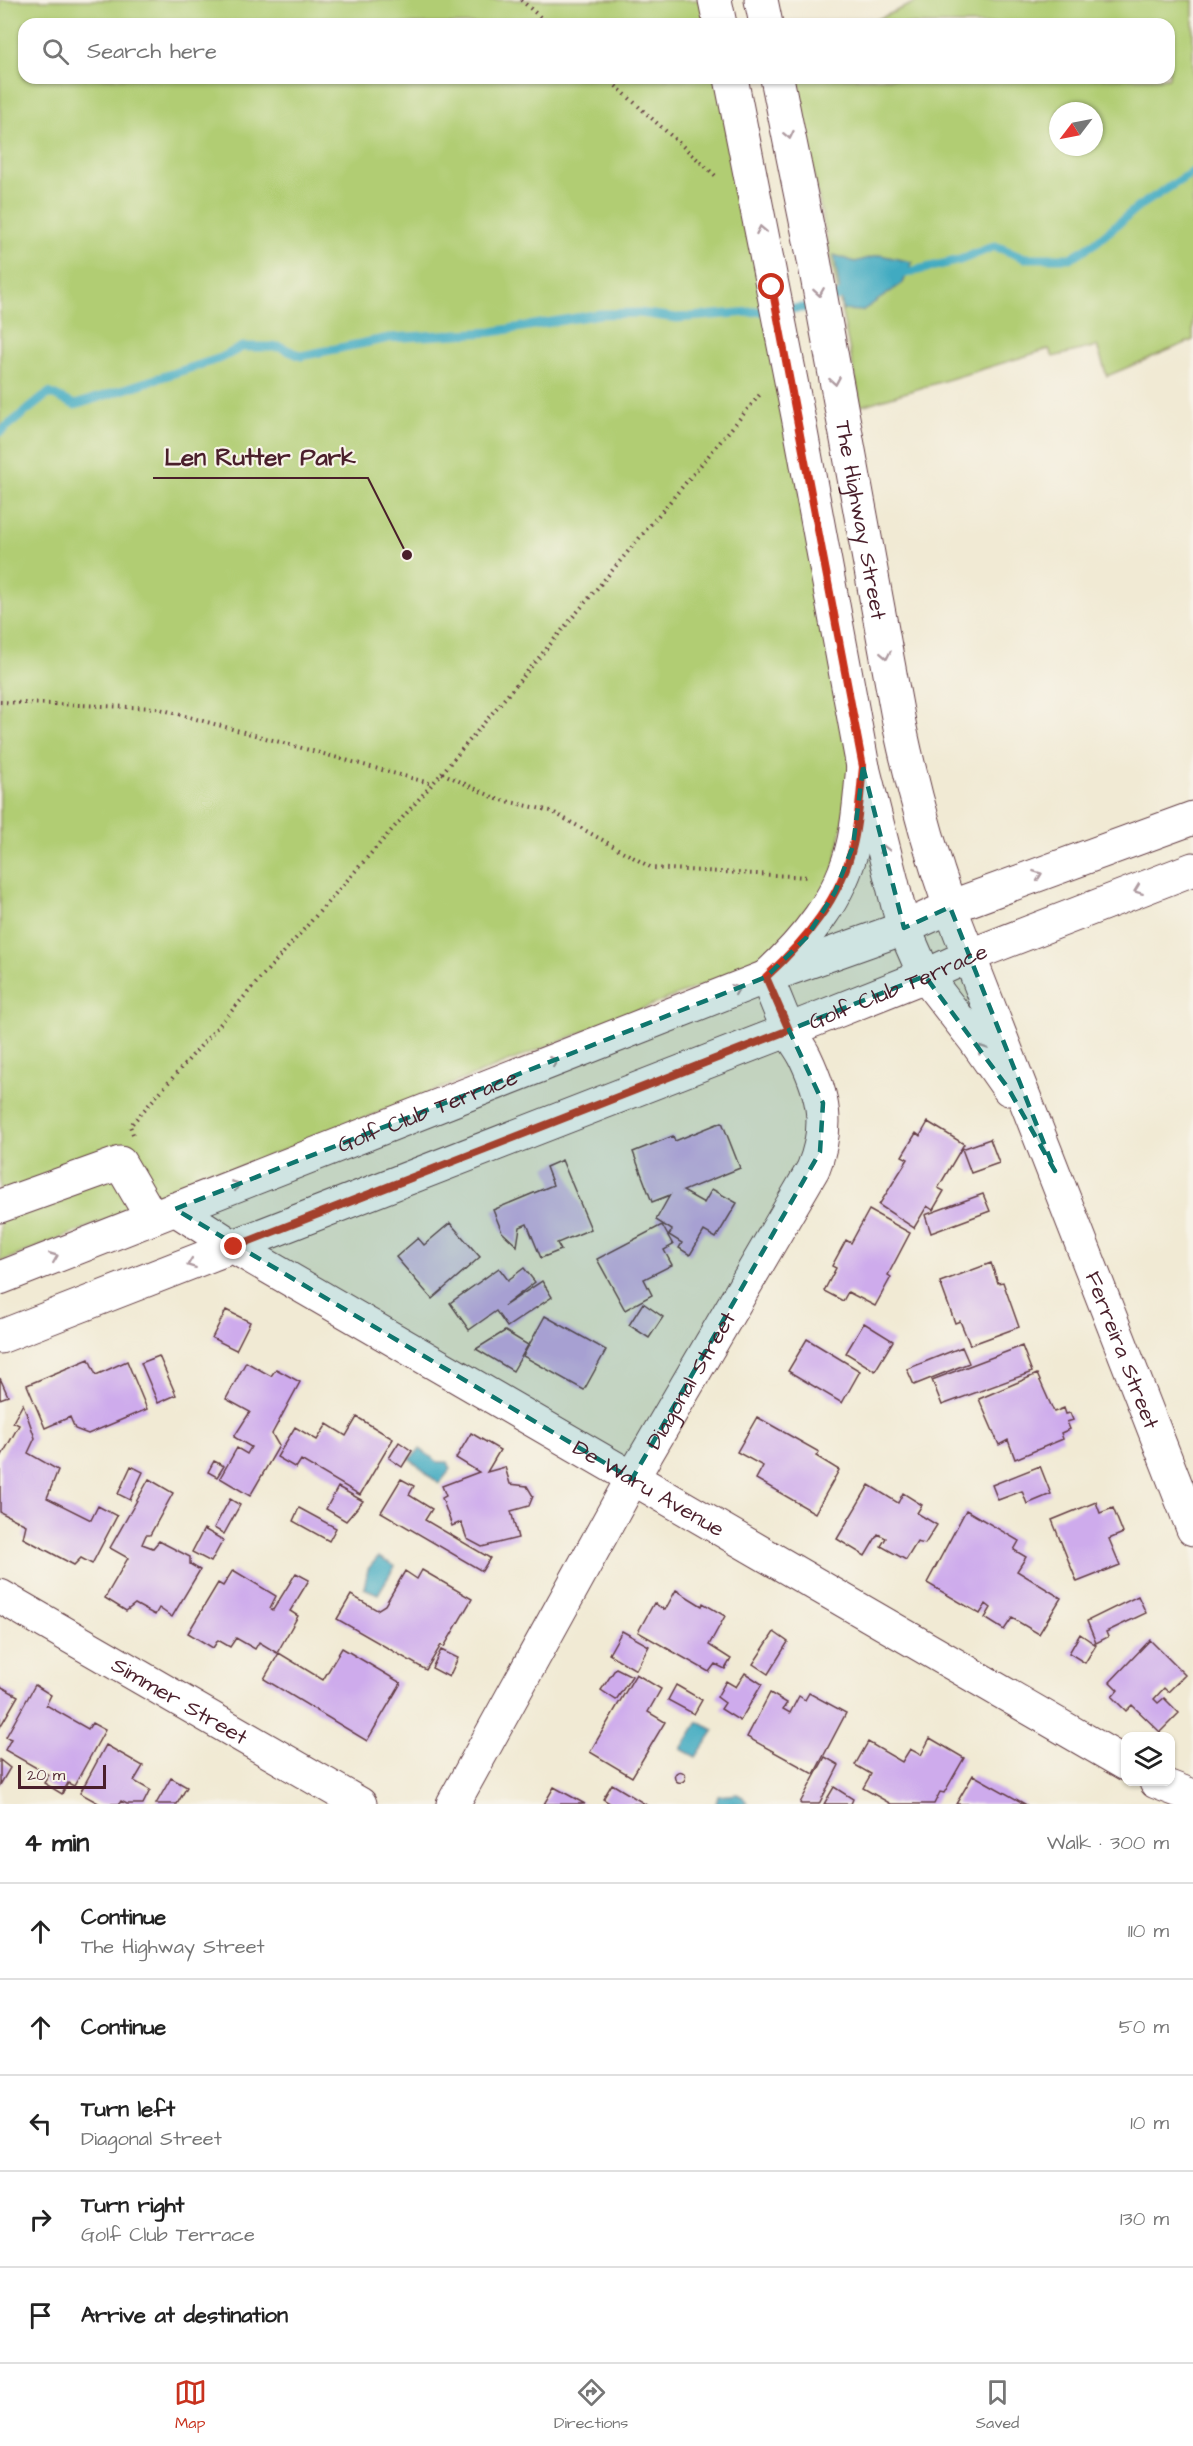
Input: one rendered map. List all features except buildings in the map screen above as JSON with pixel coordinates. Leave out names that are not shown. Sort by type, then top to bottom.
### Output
[{"type":"street","points":[[715,0],[719,18]]},
{"type":"street","points":[[761,0],[765,18]]},
{"type":"street","name":"The Highway Street","points":[[732,84],[863,767],[904,928],[926,976]]},
{"type":"street","name":"The Highway Street","points":[[778,84],[814,261],[910,778],[950,907],[971,955]]},
{"type":"street","points":[[766,977],[806,938],[835,892],[853,846],[863,767]]},
{"type":"street","name":"Golf Club Terrace","points":[[0,1278],[766,977],[904,928],[950,907],[1193,818]]},
{"type":"street","name":"Golf Club Terrace","points":[[0,1337],[789,1030],[926,976],[971,955],[1193,869]]},
{"type":"street","name":"Ferreira Street","points":[[971,955],[1193,1529]]},
{"type":"street","name":"Ferreira Street","points":[[926,976],[1008,1088],[1055,1171]]},
{"type":"street","name":"Diagonal Street","points":[[453,1804],[632,1479],[813,1169],[820,1152],[823,1134],[823,1103],[804,1055],[789,1030],[766,977]]},
{"type":"street","points":[[0,1206],[120,1163],[163,1214]]},
{"type":"street","name":"De Waru Avenue","points":[[163,1214],[234,1247],[1121,1762]]},
{"type":"street","name":"Simmer Street","points":[[0,1596],[360,1804]]},
{"type":"street","points":[[1167,1786],[1193,1796]]},
{"type":"path","points":[[521,0],[541,18]]},
{"type":"path","points":[[614,84],[718,179]]},
{"type":"path","points":[[134,1136],[130,1126],[433,784],[768,385]]},
{"type":"path","points":[[0,702],[156,708],[433,784]]},
{"type":"path","points":[[442,772],[497,799],[551,811],[652,868],[806,876],[835,892]]},
{"type":"highlighted area","points":[[863,767],[904,928],[950,907],[1055,1171],[1008,1088],[925,976],[789,1030],[823,1103],[820,1152],[632,1479],[175,1209],[766,977],[806,938],[835,892],[853,846]]},
{"type":"green space","points":[[0,0],[705,0],[709,18],[18,18],[18,84],[722,84],[853,770],[833,876],[774,957],[0,1262]]},
{"type":"green space","points":[[920,0],[1193,0],[1193,340],[1107,376],[1097,346],[1053,357],[1049,349],[861,406],[795,84],[1175,84],[1175,18],[880,18]]},
{"type":"water","points":[[834,255],[855,262],[880,255],[912,262],[903,283],[862,311],[843,310]]},
{"type":"water","points":[[420,1449],[438,1462],[448,1462],[451,1469],[439,1484],[410,1459]]},
{"type":"water","points":[[378,1557],[395,1566],[378,1594],[364,1588],[368,1569]]},
{"type":"water","points":[[698,1722],[714,1730],[696,1757],[681,1749]]},
{"type":"water","points":[[737,1794],[743,1797],[747,1804],[716,1804],[718,1796]]},
{"type":"waterway","points":[[897,275],[960,260],[995,246],[1025,258],[1070,258],[1095,243],[1138,207],[1193,172]]},
{"type":"waterway","points":[[0,432],[49,393],[75,405],[221,358],[242,347],[280,347],[301,356],[389,338],[492,332],[600,314],[639,313],[677,318],[812,307],[850,291]]},
{"type":"place","name":"Len Rutter Park","points":[[407,555]]},
{"type":"route","points":[[234,1247],[789,1030],[766,977],[806,938],[835,892],[853,846],[863,767],[772,287]]}]
